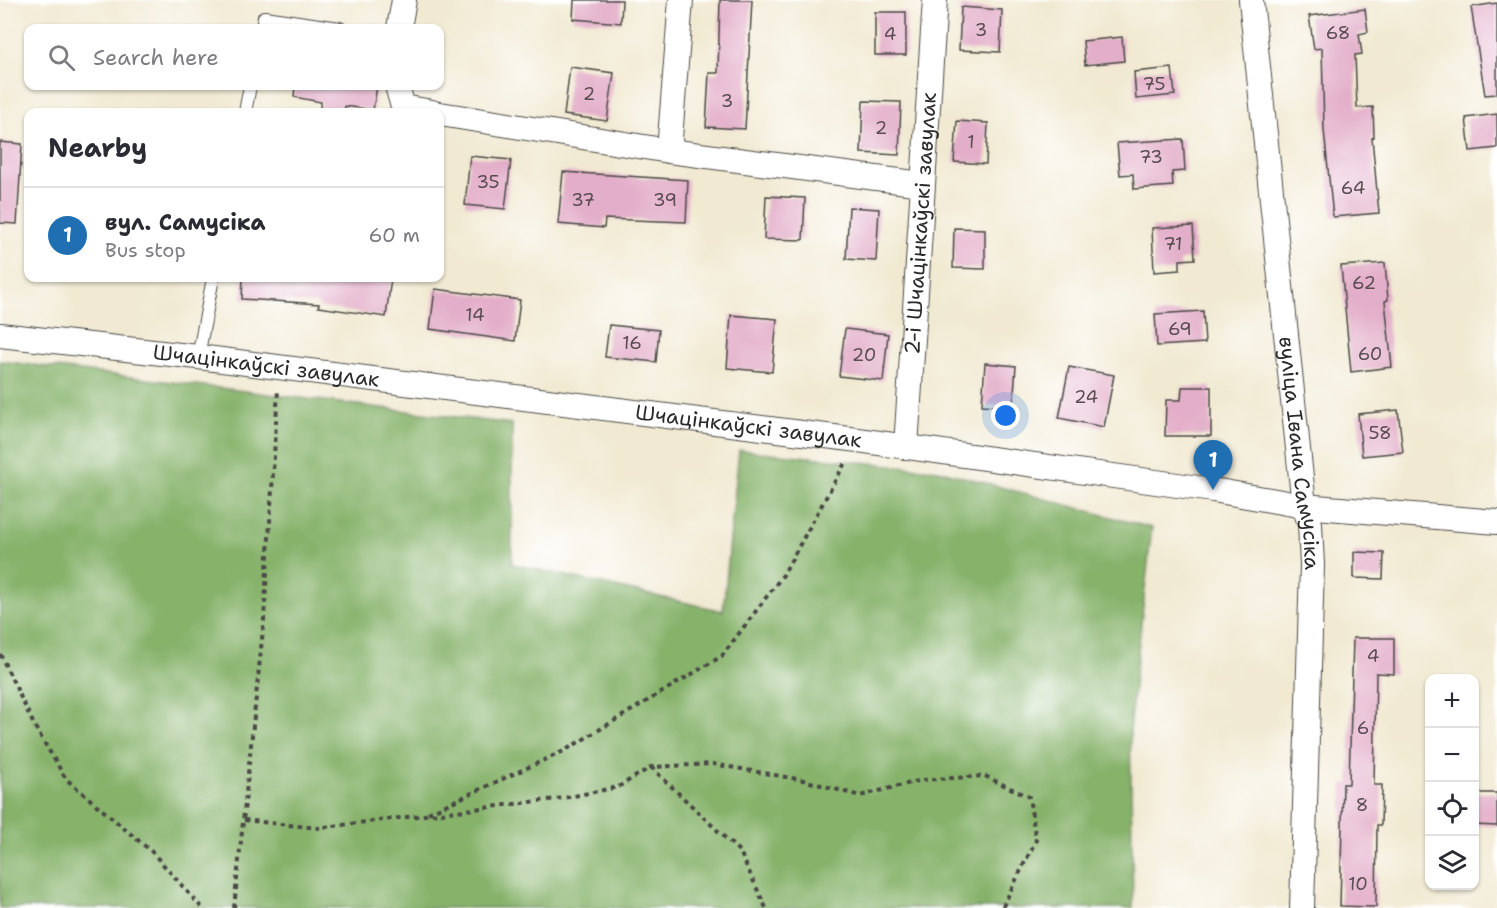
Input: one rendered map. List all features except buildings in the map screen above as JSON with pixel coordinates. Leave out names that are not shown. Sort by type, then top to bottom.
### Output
[{"type":"street","points":[[400,24],[404,0]]},
{"type":"street","points":[[669,151],[681,0]]},
{"type":"street","name":"2-і Шчацінкаўскі завулак","points":[[906,447],[934,0]]},
{"type":"street","name":"вуліца Івана Самусіка","points":[[1251,0],[1304,506],[1310,524],[1312,565],[1302,908]]},
{"type":"street","points":[[400,96],[424,108]]},
{"type":"street","points":[[444,115],[669,151],[922,184]]},
{"type":"street","name":"Шчацінкаўскі завулак","points":[[0,335],[198,357],[858,440],[1213,490],[1304,506],[1497,522]]},
{"type":"lane","points":[[263,24],[264,17],[312,24]]},
{"type":"lane","points":[[246,108],[249,90]]},
{"type":"lane","points":[[198,357],[212,282]]},
{"type":"path","points":[[234,908],[264,620],[279,368]]},
{"type":"path","points":[[422,815],[564,751],[722,656],[783,575],[858,440]]},
{"type":"path","points":[[0,654],[35,728],[66,779],[152,852],[202,908]]},
{"type":"path","points":[[244,820],[317,828],[564,798],[618,787],[651,767],[713,764],[803,780],[860,796],[922,780],[985,776],[1029,797],[1036,840],[1002,908]]},
{"type":"path","points":[[651,767],[740,852],[766,908]]},
{"type":"green space","points":[[0,361],[512,424],[512,564],[723,611],[739,450],[938,470],[1152,528],[1130,721],[1133,908],[0,908]]},
{"type":"place","name":"вул. Самусіка","points":[[1213,490]]}]
